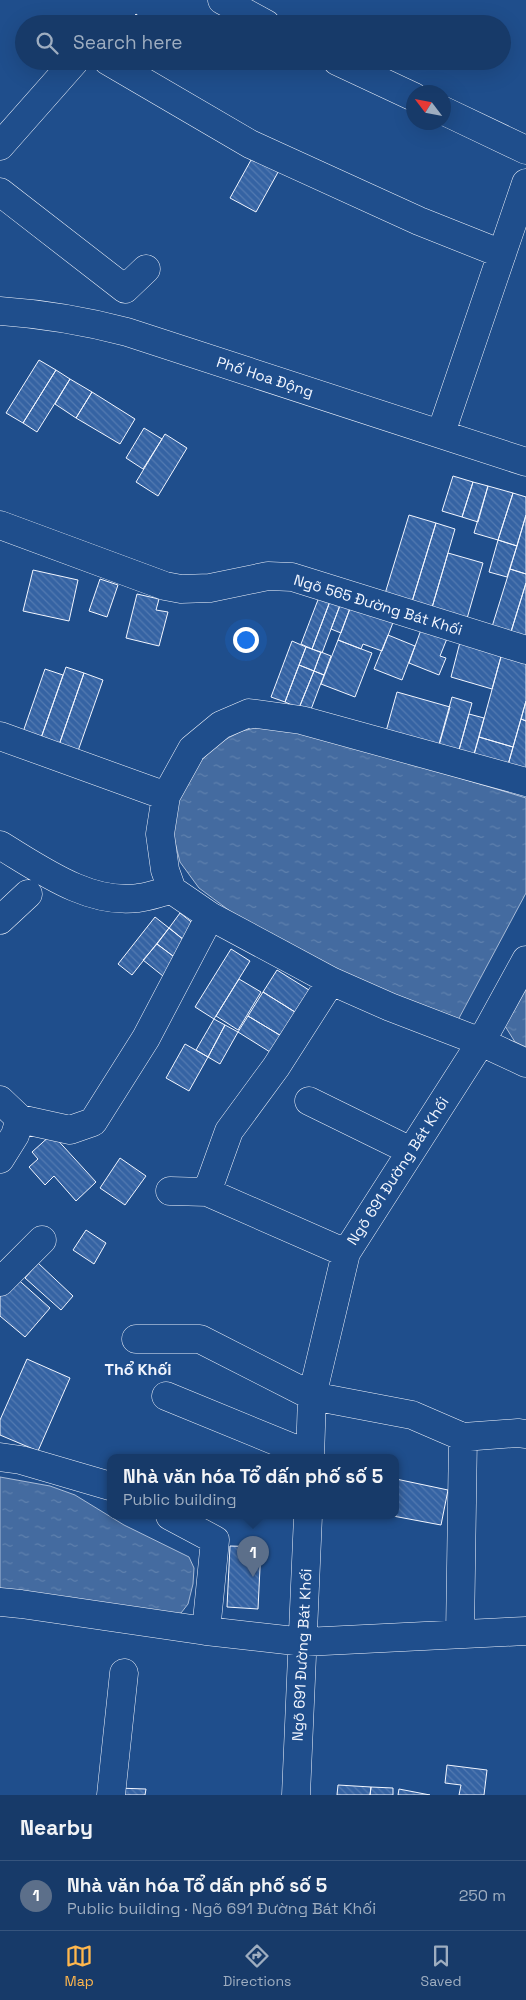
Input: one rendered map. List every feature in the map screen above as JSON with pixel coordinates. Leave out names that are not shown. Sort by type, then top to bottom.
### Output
[{"type":"street","points":[[222,0],[250,15]]},
{"type":"street","points":[[0,146],[67,70]]},
{"type":"street","points":[[123,70],[250,144],[419,221],[502,254]]},
{"type":"street","points":[[356,70],[406,93]]},
{"type":"street","points":[[451,114],[526,150]]},
{"type":"street","points":[[441,434],[526,183]]},
{"type":"street","points":[[0,192],[125,289],[146,269]]},
{"type":"street","name":"Phố Hoa Động","points":[[0,312],[74,320],[127,332],[526,462]]},
{"type":"street","name":"Ngõ 565 Đường Bát Khối","points":[[0,525],[165,586],[181,589],[210,588],[268,576],[292,577],[526,650]]},
{"type":"street","points":[[526,782],[300,720],[249,713],[221,725],[192,749],[166,796],[160,834],[165,870],[172,890],[210,916],[331,980],[390,1007],[481,1042],[526,1063]]},
{"type":"street","points":[[0,736],[166,796]]},
{"type":"street","points":[[0,845],[66,882],[91,893],[116,898],[138,899],[172,890]]},
{"type":"street","points":[[0,920],[28,894]]},
{"type":"street","points":[[0,1100],[20,1119],[70,1130],[93,1122],[146,1038],[210,916]]},
{"type":"street","name":"Ngõ 691 Đường Bát Khối","points":[[310,1454],[312,1396],[346,1252],[481,1042],[526,960]]},
{"type":"street","points":[[207,1192],[229,1131],[276,1067],[331,980]]},
{"type":"street","points":[[309,1102],[411,1151]]},
{"type":"street","points":[[0,1159],[15,1135],[20,1119]]},
{"type":"street","points":[[170,1191],[207,1192],[346,1252]]},
{"type":"street","points":[[0,1282],[42,1240]]},
{"type":"street","points":[[136,1339],[200,1339],[312,1396],[412,1415],[463,1437],[526,1434]]},
{"type":"street","points":[[166,1396],[303,1454]]},
{"type":"street","points":[[460,1634],[463,1437]]},
{"type":"street","points":[[0,1458],[21,1460],[107,1485]]},
{"type":"street","points":[[176,1519],[215,1540],[206,1631]]},
{"type":"street","name":"Ngõ 691 Đường Bát Khối","points":[[296,1795],[308,1519]]},
{"type":"street","points":[[0,1602],[206,1631],[304,1642],[526,1631]]},
{"type":"street","points":[[112,1795],[124,1673]]},
{"type":"water","points":[[264,726],[306,731],[526,798],[526,893],[458,1020],[313,961],[246,923],[199,888],[180,862],[172,830],[180,795],[198,764],[218,743],[242,731]]},
{"type":"water","points":[[526,982],[526,1047],[515,1042],[505,1026]]},
{"type":"water","points":[[0,1477],[50,1486],[75,1495],[107,1515],[107,1519],[114,1519],[189,1557],[194,1568],[193,1584],[188,1604],[181,1613],[169,1616],[0,1591]]},
{"type":"building","points":[[135,70],[145,70],[141,75]]},
{"type":"building","points":[[256,151],[282,165],[256,212],[230,198]]},
{"type":"building","points":[[39,360],[56,370],[23,423],[6,413]]},
{"type":"building","points":[[56,370],[70,379],[37,432],[23,423]]},
{"type":"building","points":[[70,379],[92,392],[76,418],[55,404]]},
{"type":"building","points":[[92,392],[135,419],[120,444],[76,418]]},
{"type":"building","points":[[144,428],[162,439],[143,469],[126,458]]},
{"type":"building","points":[[165,434],[187,448],[158,496],[136,482]]},
{"type":"building","points":[[453,476],[473,482],[462,517],[442,511]]},
{"type":"building","points":[[473,482],[488,486],[478,522],[462,517]]},
{"type":"building","points":[[488,486],[513,493],[498,540],[474,533]]},
{"type":"building","points":[[513,493],[526,497],[526,515],[517,546],[498,540]]},
{"type":"building","points":[[409,515],[436,523],[411,605],[384,597]]},
{"type":"building","points":[[526,515],[526,574],[510,569]]},
{"type":"building","points":[[436,523],[455,529],[431,611],[411,605]]},
{"type":"building","points":[[498,540],[517,546],[507,577],[489,572]]},
{"type":"building","points":[[448,553],[483,563],[466,622],[431,611]]},
{"type":"building","points":[[510,569],[526,574],[526,583],[510,635],[491,630]]},
{"type":"building","points":[[33,570],[78,580],[69,621],[23,611]]},
{"type":"building","points":[[100,579],[118,585],[107,617],[89,611]]},
{"type":"building","points":[[526,583],[526,640],[510,635]]},
{"type":"building","points":[[321,592],[332,596],[312,649],[301,644]]},
{"type":"building","points":[[137,594],[159,599],[156,610],[168,612],[159,646],[126,638]]},
{"type":"building","points":[[332,596],[342,600],[322,653],[312,649]]},
{"type":"building","points":[[342,600],[352,603],[341,633],[331,629]]},
{"type":"building","points":[[352,603],[394,620],[382,651],[363,644],[361,649],[338,640]]},
{"type":"building","points":[[422,627],[448,636],[440,656],[446,658],[439,675],[409,663]]},
{"type":"building","points":[[388,635],[415,646],[402,680],[374,669]]},
{"type":"building","points":[[338,640],[372,653],[355,697],[321,684]]},
{"type":"building","points":[[292,641],[306,647],[285,702],[271,697]]},
{"type":"building","points":[[460,642],[502,653],[492,689],[451,677]]},
{"type":"building","points":[[306,647],[321,652],[314,671],[299,665]]},
{"type":"building","points":[[321,652],[331,656],[324,675],[314,671]]},
{"type":"building","points":[[502,653],[526,660],[526,701],[513,747],[479,737]]},
{"type":"building","points":[[299,665],[314,671],[299,708],[285,702]]},
{"type":"building","points":[[66,667],[84,673],[59,745],[41,738]]},
{"type":"building","points":[[45,669],[63,675],[41,738],[23,732]]},
{"type":"building","points":[[314,671],[324,675],[310,712],[299,708]]},
{"type":"building","points":[[84,673],[103,680],[78,751],[59,745]]},
{"type":"building","points":[[397,692],[450,707],[438,749],[385,735]]},
{"type":"building","points":[[452,697],[472,703],[459,750],[439,744]]},
{"type":"building","points":[[526,701],[526,721],[521,719]]},
{"type":"building","points":[[469,714],[484,718],[474,754],[459,750]]},
{"type":"building","points":[[521,719],[526,721],[526,777],[506,772]]},
{"type":"building","points":[[479,737],[513,747],[506,772],[472,762]]},
{"type":"building","points":[[180,913],[200,929],[189,944],[169,928]]},
{"type":"building","points":[[155,917],[169,928],[132,975],[118,964]]},
{"type":"building","points":[[169,928],[189,944],[177,959],[157,944]]},
{"type":"building","points":[[157,944],[177,959],[163,976],[143,960]]},
{"type":"building","points":[[231,949],[250,961],[214,1019],[195,1007]]},
{"type":"building","points":[[277,970],[317,995],[303,1017],[263,992]]},
{"type":"building","points":[[239,979],[261,992],[238,1030],[216,1016]]},
{"type":"building","points":[[263,992],[303,1017],[288,1040],[248,1016]]},
{"type":"building","points":[[248,1016],[288,1040],[278,1057],[238,1032]]},
{"type":"building","points":[[214,1019],[225,1025],[208,1057],[196,1050]]},
{"type":"building","points":[[225,1025],[238,1032],[220,1064],[208,1057]]},
{"type":"building","points":[[185,1044],[208,1057],[189,1091],[166,1078]]},
{"type":"building","points":[[52,1134],[96,1182],[76,1201],[54,1176],[45,1185],[29,1167],[38,1159],[32,1152]]},
{"type":"building","points":[[120,1158],[146,1176],[125,1205],[100,1188]]},
{"type":"building","points":[[86,1230],[106,1243],[94,1264],[73,1250]]},
{"type":"building","points":[[38,1263],[73,1296],[61,1310],[25,1278]]},
{"type":"building","points":[[13,1275],[50,1308],[25,1337],[0,1316],[0,1290]]},
{"type":"building","points":[[27,1359],[70,1378],[38,1451],[0,1435],[0,1420]]},
{"type":"building","points":[[399,1480],[448,1490],[441,1525],[399,1517]]},
{"type":"building","points":[[230,1546],[261,1547],[258,1609],[227,1607]]},
{"type":"building","points":[[447,1765],[487,1770],[484,1795],[459,1795],[461,1785],[445,1783]]},
{"type":"building","points":[[338,1785],[371,1787],[370,1795],[337,1795]]},
{"type":"building","points":[[371,1787],[393,1788],[393,1795],[370,1795]]},
{"type":"building","points":[[116,1788],[146,1789],[145,1795],[116,1795]]},
{"type":"building","points":[[399,1789],[430,1795],[398,1795]]},
{"type":"place","name":"Nhà văn hóa Tổ dấn phố số 5","points":[[253,1577]]},
{"type":"district","name":"Thổ Khối","points":[[138,1369]]}]
